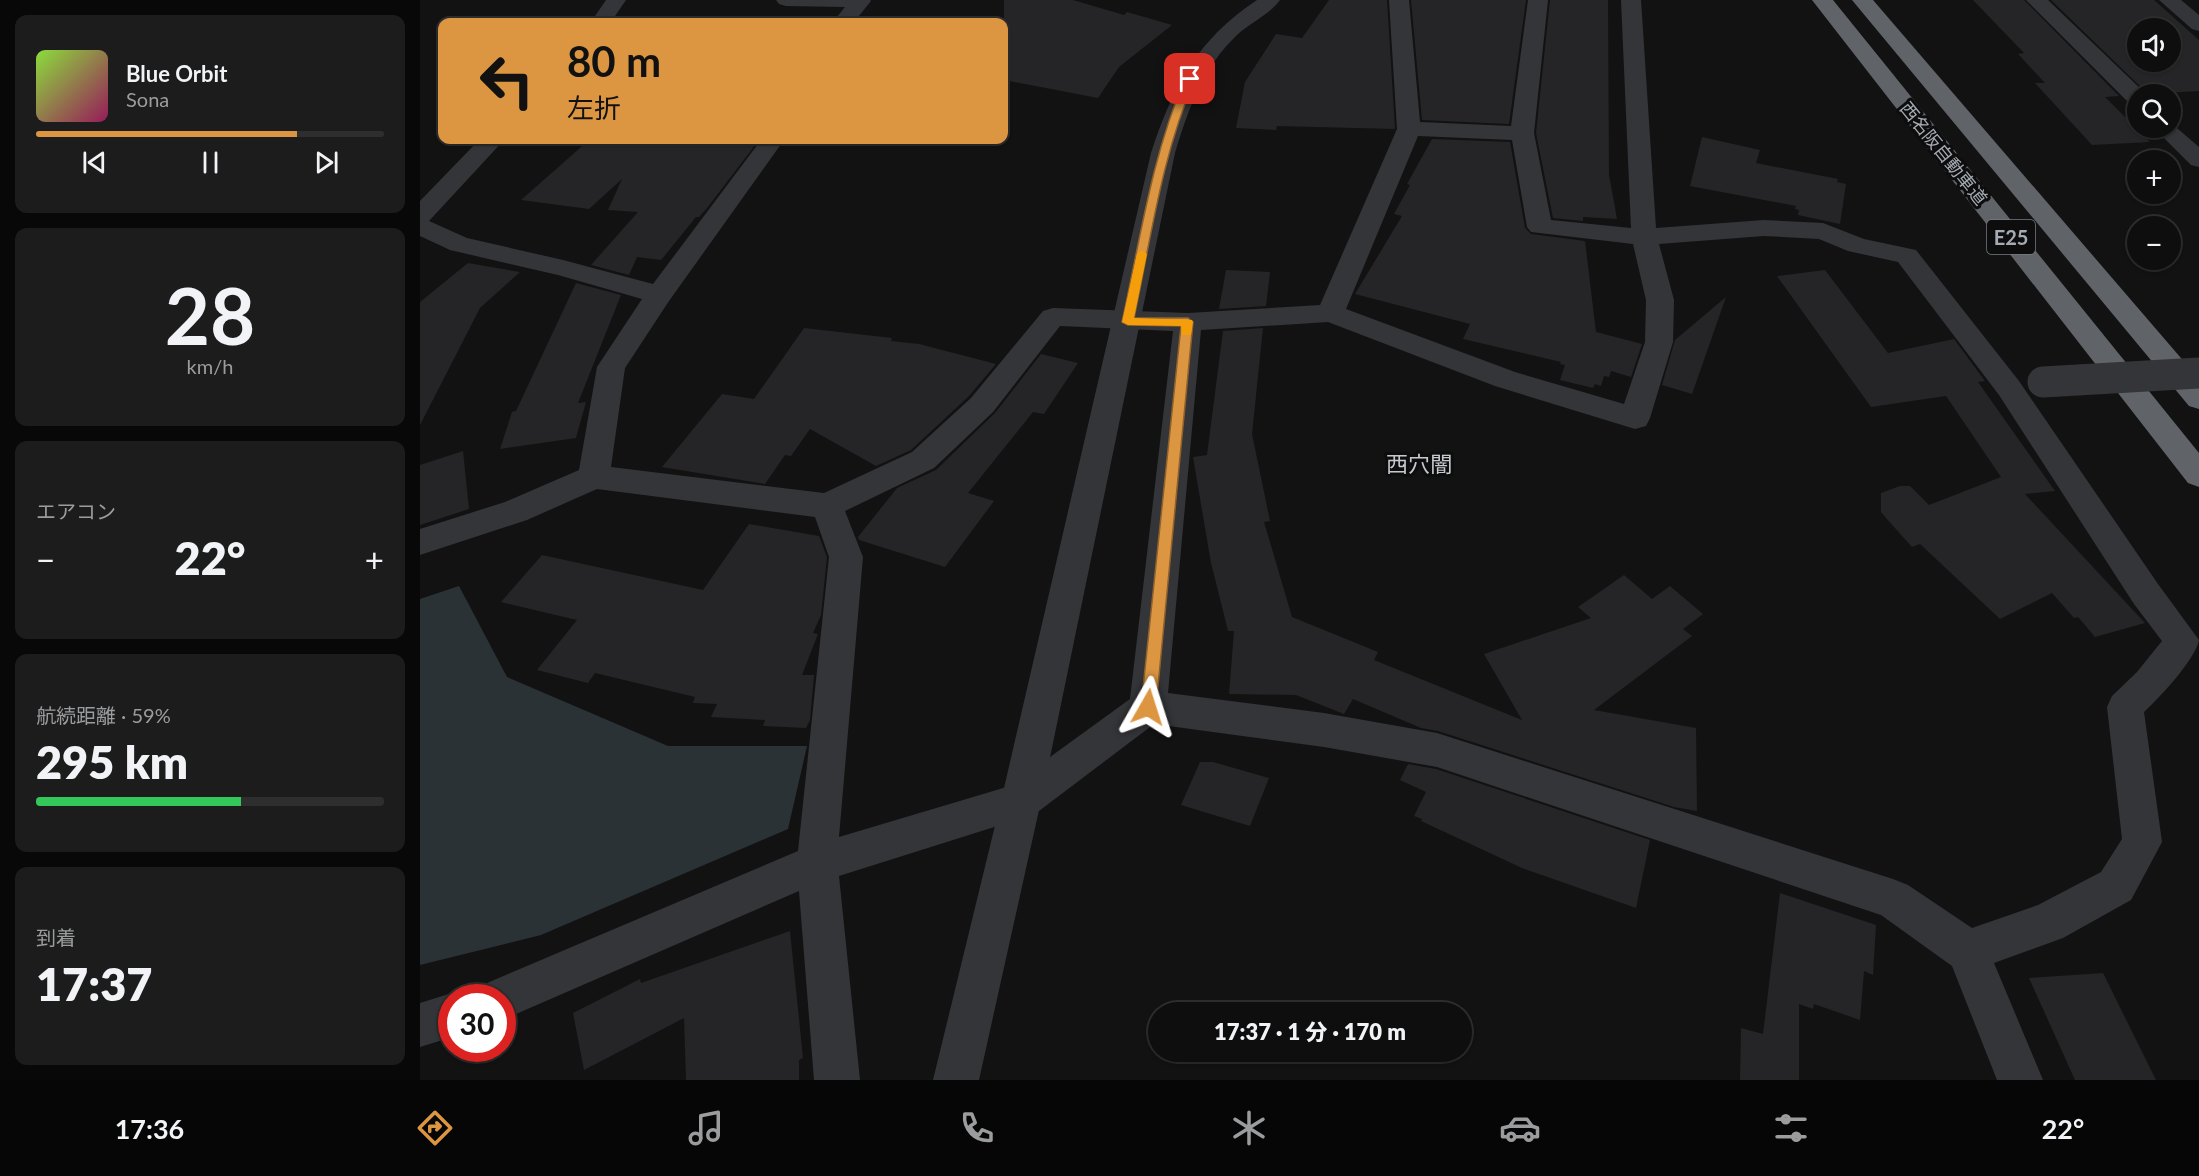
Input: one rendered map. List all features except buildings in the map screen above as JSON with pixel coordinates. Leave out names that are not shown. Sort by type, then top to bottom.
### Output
[{"type":"highway","name":"西名阪自動車道","points":[[1822,0],[2199,475]]},
{"type":"highway","name":"西名阪自動車道","points":[[1862,0],[2199,399]]},
{"type":"street","points":[[604,18],[616,0]]},
{"type":"street","points":[[786,0],[861,1],[846,18]]},
{"type":"street","points":[[956,1080],[1128,322],[1163,153],[1190,79],[1228,32],[1270,0]]},
{"type":"street","points":[[1330,313],[1409,129],[1400,0]]},
{"type":"street","points":[[1538,0],[1522,133],[1539,227],[1644,237],[1764,228],[1823,231],[1857,245],[1907,256],[2026,385],[2146,594],[2182,641],[2150,683],[2125,707],[2142,842],[2116,886],[2048,923],[1968,951]]},
{"type":"street","points":[[420,542],[516,511],[594,477],[827,506],[923,460],[982,405],[1053,317],[1128,322],[1188,322],[1330,313],[1505,379],[1635,418],[1659,342],[1660,300],[1644,237],[1631,0]]},
{"type":"street","points":[[2036,0],[2127,88]]},
{"type":"street","points":[[2169,0],[2199,25]]},
{"type":"street","points":[[1409,129],[1522,133]]},
{"type":"street","points":[[2176,138],[2199,160]]},
{"type":"street","points":[[420,216],[488,144]]},
{"type":"street","points":[[594,477],[611,367],[659,295],[770,144]]},
{"type":"street","points":[[420,227],[459,244],[563,268],[659,295]]},
{"type":"street","points":[[1148,707],[1188,322]]},
{"type":"street","points":[[2026,385],[2199,373]]},
{"type":"street","points":[[827,506],[846,557],[817,863],[837,1080]]},
{"type":"street","points":[[516,992],[817,863],[1021,801],[1148,707],[1324,730],[1437,750],[1893,899],[1968,951],[2019,1080]]},
{"type":"street","points":[[420,1025],[438,1019]]},
{"type":"shaded area","points":[[459,586],[507,677],[668,746],[807,746],[788,829],[541,935],[420,965],[420,599]]},
{"type":"slow traffic","points":[[1142,254],[1128,322],[1188,322],[1187,332]]},
{"type":"district","name":"西穴闇","points":[[1419,463]]},
{"type":"route","points":[[1148,707],[1188,322],[1128,322],[1163,153],[1175,113],[1190,79]]}]
